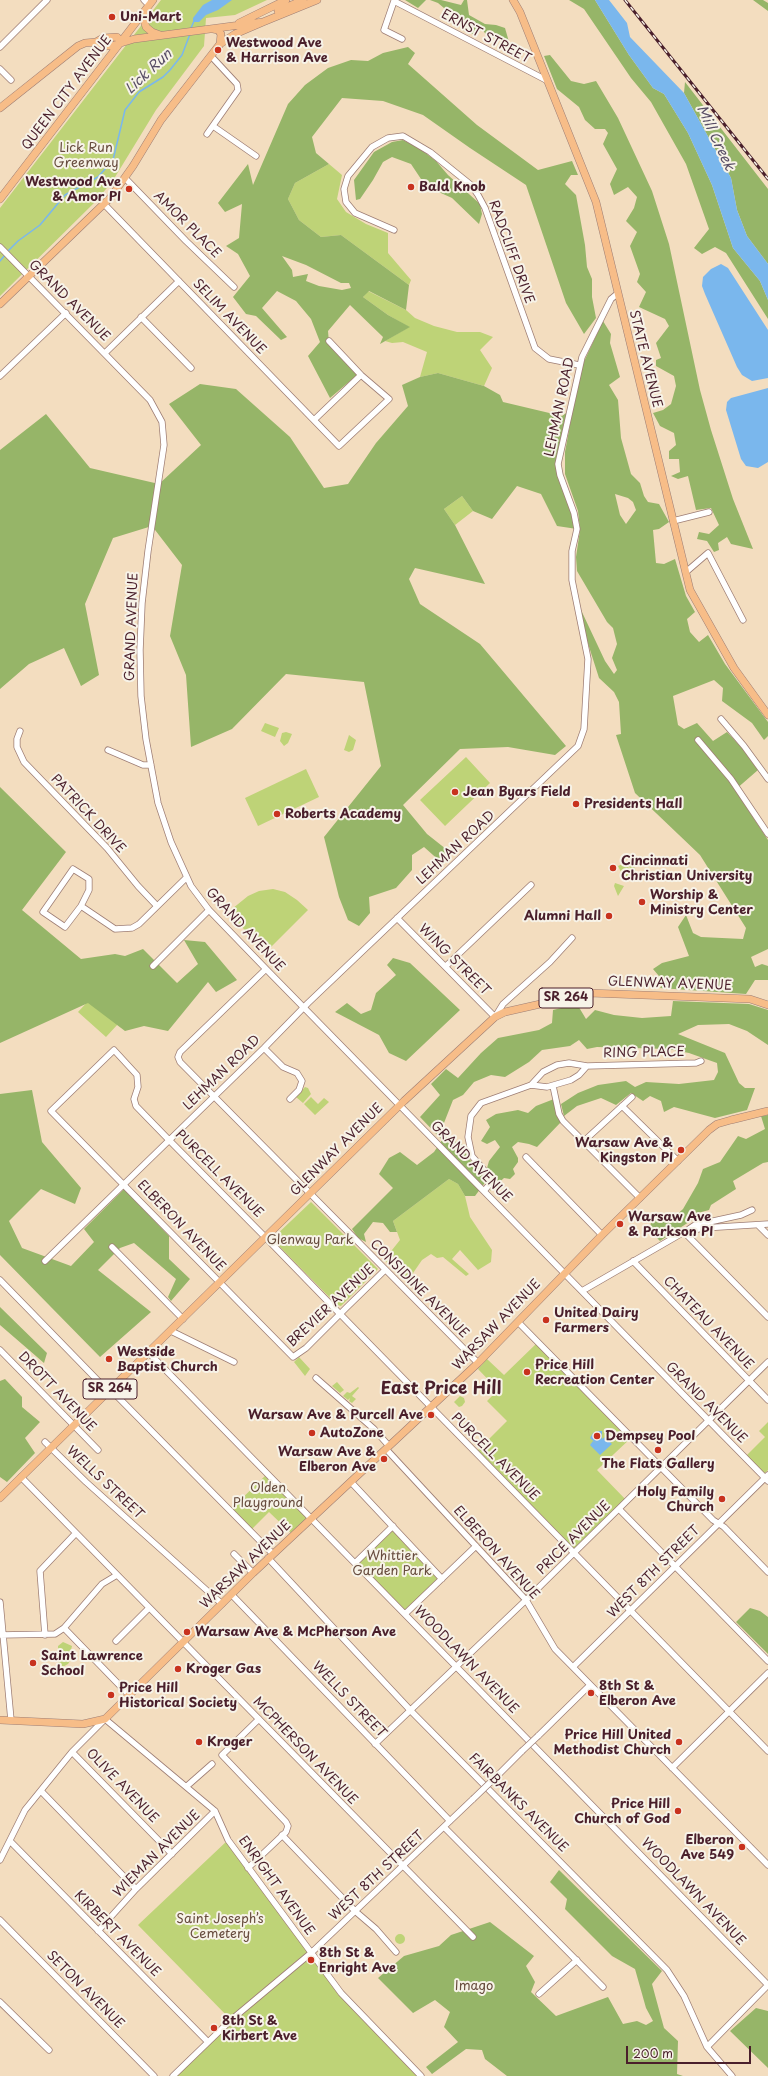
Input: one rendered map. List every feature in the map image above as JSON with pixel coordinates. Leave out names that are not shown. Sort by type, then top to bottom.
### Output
[{"type":"main road","points":[[235,25],[286,0]]},
{"type":"main road","points":[[249,24],[303,0]]},
{"type":"main road","points":[[0,304],[104,204],[125,178],[161,120],[220,44],[234,35],[317,0]]},
{"type":"main road","name":"STATE AVENUE","points":[[513,0],[520,12],[596,202],[673,521],[694,599],[734,668],[768,715]]},
{"type":"main road","points":[[148,4],[144,20],[146,27],[160,36]]},
{"type":"main road","name":"QUEEN CITY AVENUE","points":[[0,200],[121,42],[148,4]]},
{"type":"main road","points":[[0,108],[78,46],[96,42],[103,38],[117,37],[121,42],[263,22]]},
{"type":"main road","points":[[213,29],[218,30],[221,34],[220,44]]},
{"type":"main road","name":"GLENWAY AVENUE","points":[[0,1498],[400,1106],[495,1016],[505,1012],[589,993],[750,999],[768,1005]]},
{"type":"main road","name":"WARSAW AVENUE","points":[[0,1720],[83,1724],[105,1719],[184,1643],[253,1573],[478,1364],[602,1235],[717,1124],[768,1111]]},
{"type":"street","points":[[0,47],[47,0]]},
{"type":"street","points":[[394,0],[384,30],[402,39]]},
{"type":"street","name":"ERNST STREET","points":[[394,0],[546,80]]},
{"type":"street","points":[[207,134],[237,92],[238,88],[211,56]]},
{"type":"street","points":[[0,69],[11,80]]},
{"type":"street","points":[[213,126],[256,156]]},
{"type":"street","name":"RADCLIFF DRIVE","points":[[394,230],[355,213],[346,202],[344,189],[348,176],[372,147],[388,138],[403,136],[430,152],[471,185],[478,195],[485,208],[535,348],[549,359],[579,365]]},
{"type":"street","name":"AMOR PLACE","points":[[125,178],[234,287]]},
{"type":"street","name":"SELIM AVENUE","points":[[104,204],[339,446],[389,399],[361,375]]},
{"type":"street","name":"GRAND AVENUE","points":[[2,248],[154,404],[160,414],[164,429],[164,445],[144,578],[140,650],[143,717],[154,786],[164,822],[186,878],[209,910],[303,1008],[565,1273],[708,1422],[767,1478]]},
{"type":"street","points":[[105,353],[178,281]]},
{"type":"street","name":"LEHMAN ROAD","points":[[45,1261],[264,1048],[303,1008],[578,746],[582,738],[587,694],[588,659],[572,580],[572,551],[577,529],[574,513],[558,469],[579,365],[588,342],[611,299],[617,294]]},
{"type":"street","points":[[0,376],[66,313]]},
{"type":"street","points":[[141,317],[191,368]]},
{"type":"street","points":[[314,420],[361,375],[329,341]]},
{"type":"street","points":[[673,521],[709,512]]},
{"type":"street","points":[[686,572],[708,553],[744,620]]},
{"type":"street","points":[[721,719],[744,746],[768,780]]},
{"type":"street","name":"PATRICK DRIVE","points":[[20,731],[17,739],[17,747],[24,762],[107,848],[138,886],[157,906]]},
{"type":"street","points":[[698,740],[731,779],[768,834]]},
{"type":"street","points":[[108,750],[142,765],[151,766]]},
{"type":"street","points":[[73,869],[88,879],[89,890],[81,906],[65,927],[42,912],[73,869]]},
{"type":"street","points":[[81,906],[115,929],[126,929],[139,924],[186,878]]},
{"type":"street","points":[[446,966],[531,885]]},
{"type":"street","points":[[153,966],[209,910]]},
{"type":"street","name":"WING STREET","points":[[398,918],[495,1016]]},
{"type":"street","points":[[495,1016],[504,1004],[550,962],[572,938]]},
{"type":"street","name":"CONSIDINE AVENUE","points":[[266,969],[180,1052],[178,1057],[180,1062],[478,1364]]},
{"type":"street","points":[[264,1048],[283,1067],[297,1073],[302,1081],[300,1090],[290,1099]]},
{"type":"street","name":"PURCELL AVENUE","points":[[51,1112],[114,1050],[137,1075],[138,1087],[134,1099],[135,1104],[768,1751]]},
{"type":"street","name":"RING PLACE","points":[[531,1085],[543,1072],[557,1064],[569,1063],[587,1066],[696,1063],[701,1061]]},
{"type":"street","name":"RING PLACE","points":[[484,1191],[489,1185],[490,1177],[475,1161],[470,1151],[468,1131],[471,1116],[477,1106],[486,1100],[531,1085],[553,1086],[574,1078],[587,1066]]},
{"type":"street","points":[[553,1086],[561,1117],[640,1198]]},
{"type":"street","points":[[584,1141],[632,1097]]},
{"type":"street","points":[[622,1106],[678,1161]]},
{"type":"street","name":"ELBERON AVENUE","points":[[51,1112],[221,1282],[293,1357]]},
{"type":"street","points":[[526,1157],[602,1235]]},
{"type":"street","points":[[582,1291],[695,1225],[741,1215],[752,1210]]},
{"type":"street","points":[[684,1232],[703,1228],[759,1226],[768,1224]]},
{"type":"street","points":[[759,1226],[768,1235]]},
{"type":"street","points":[[684,1232],[768,1317]]},
{"type":"street","points":[[112,1247],[182,1319]]},
{"type":"street","name":"CHATEAU AVENUE","points":[[633,1261],[768,1400]]},
{"type":"street","name":"BREVIER AVENUE","points":[[293,1357],[306,1348],[385,1270]]},
{"type":"street","name":"FAIRBANKS AVENUE","points":[[0,1280],[271,1556],[411,1711],[667,1970],[684,1996],[707,2047],[732,2076]]},
{"type":"street","points":[[518,1322],[662,1468],[718,1524],[724,1527],[768,1572]]},
{"type":"street","points":[[171,1331],[234,1362]]},
{"type":"street","name":"DROTT AVENUE","points":[[0,1350],[98,1450]]},
{"type":"street","name":"WOODLAWN AVENUE","points":[[149,1352],[768,1985]]},
{"type":"street","name":"PRICE AVENUE","points":[[375,1744],[457,1667],[662,1468],[768,1362]]},
{"type":"street","name":"ELBERON AVENUE","points":[[316,1378],[374,1429],[387,1448],[526,1600],[551,1644],[768,1865]]},
{"type":"street","name":"WELLS STREET","points":[[45,1442],[86,1482],[222,1604]]},
{"type":"street","name":"MCPHERSON AVENUE","points":[[21,1477],[473,1937]]},
{"type":"street","name":"WEST 8TH STREET","points":[[573,1667],[718,1524],[767,1478]]},
{"type":"street","points":[[351,1482],[442,1580]]},
{"type":"street","points":[[619,1509],[768,1661]]},
{"type":"street","points":[[355,1563],[392,1526]]},
{"type":"street","points":[[45,1635],[39,1576],[40,1570],[76,1533]]},
{"type":"street","points":[[405,1614],[476,1546]]},
{"type":"street","points":[[234,1554],[253,1573]]},
{"type":"street","points":[[2,1634],[52,1636],[64,1628],[102,1584],[117,1575]]},
{"type":"street","name":"WELLS STREET","points":[[232,1595],[450,1821]]},
{"type":"street","points":[[0,1602],[11,1720]]},
{"type":"street","points":[[116,1641],[149,1608]]},
{"type":"street","points":[[64,1628],[130,1696]]},
{"type":"street","points":[[672,1768],[768,1673]]},
{"type":"street","name":"WEST 8TH STREET","points":[[173,2076],[231,2020],[311,1953],[444,1827],[590,1685]]},
{"type":"street","points":[[0,1860],[25,1810],[72,1752],[105,1719]]},
{"type":"street","name":"ENRIGHT AVENUE","points":[[105,1719],[187,1786],[215,1811],[228,1840],[347,2000],[421,2076]]},
{"type":"street","points":[[248,1868],[288,1829],[286,1822],[222,1755],[259,1719]]},
{"type":"street","name":"OLIVE AVENUE","points":[[72,1752],[172,1854]]},
{"type":"street","points":[[187,1786],[212,1764]]},
{"type":"street","points":[[41,1791],[136,1889]]},
{"type":"street","name":"WIEMAN AVENUE","points":[[98,1930],[136,1889],[215,1811]]},
{"type":"street","points":[[444,1827],[578,1960],[603,1987]]},
{"type":"street","points":[[282,1835],[355,1911],[376,1929],[396,1952]]},
{"type":"street","name":"KIRBERT AVENUE","points":[[10,1841],[208,2042]]},
{"type":"street","points":[[0,1845],[5,1850]]},
{"type":"street","name":"SETON AVENUE","points":[[0,1920],[154,2076]]},
{"type":"street","points":[[539,1994],[578,1960]]},
{"type":"street","points":[[707,2047],[768,1985]]},
{"type":"street","points":[[0,2002],[49,2050]]},
{"type":"green space","name":"Lick Run Greenway","points":[[161,0],[267,0],[235,15],[206,18],[204,46],[156,110],[112,182],[94,203],[0,296],[0,208]]},
{"type":"green space","points":[[405,0],[426,0],[418,8]]},
{"type":"green space","points":[[430,0],[441,0],[461,5],[464,0],[467,0],[469,15],[485,24],[505,28],[509,42],[487,36],[482,29],[475,35],[464,31],[451,14],[438,3]]},
{"type":"green space","points":[[569,0],[595,0],[629,55],[653,88],[664,94],[688,133],[712,185],[733,248],[760,281],[768,300],[768,319],[726,253],[715,247],[702,254],[694,248],[709,229],[686,164],[651,102],[631,78],[584,9]]},
{"type":"green space","points":[[753,0],[763,0],[768,3],[768,11]]},
{"type":"green space","points":[[408,47],[415,53],[408,64],[477,125],[538,170],[572,161],[578,175],[571,175],[565,184],[576,195],[585,245],[587,267],[592,279],[592,297],[596,318],[584,334],[566,303],[526,185],[423,115],[383,101],[342,98],[312,137],[316,153],[329,164],[295,183],[288,199],[299,220],[321,237],[341,235],[409,285],[406,310],[369,291],[363,297],[388,315],[410,327],[380,344],[383,337],[350,305],[328,331],[329,343],[357,375],[330,398],[308,356],[320,342],[311,319],[296,301],[277,291],[262,308],[287,337],[281,340],[256,316],[246,314],[233,297],[250,276],[238,254],[226,246],[239,238],[242,204],[225,212],[218,203],[248,164],[253,185],[288,104],[305,85],[328,68],[351,60],[368,61],[383,53]],"holes":[[[282,256],[306,265],[341,283],[349,283],[351,288],[342,290],[319,286],[306,281],[308,274],[293,277],[292,270]]]},
{"type":"green space","points":[[550,55],[571,81],[584,84],[596,81],[618,118],[652,191],[669,244],[700,390],[711,430],[733,499],[753,549],[731,544],[727,537],[718,543],[719,550],[714,552],[707,541],[697,539],[699,532],[709,534],[719,525],[711,508],[696,510],[688,476],[678,479],[671,476],[680,472],[679,459],[669,459],[669,451],[676,445],[674,433],[660,426],[653,413],[663,410],[671,404],[676,386],[674,376],[656,366],[656,360],[661,358],[656,343],[669,326],[665,319],[639,307],[646,292],[637,282],[640,274],[630,246],[637,232],[626,221],[634,208],[637,197],[628,187],[614,195],[610,184],[617,169],[603,144],[608,133],[605,129],[595,129],[585,120],[579,107],[557,89],[544,56]]},
{"type":"green space","points":[[685,82],[768,189],[768,264],[747,236],[737,210],[731,178],[684,93]]},
{"type":"green space","points":[[403,140],[419,148],[436,161],[448,175],[480,204],[482,214],[479,224],[452,198],[432,189],[421,179],[411,164],[392,157],[383,162],[360,199],[356,200],[354,180],[374,152],[392,142]]},
{"type":"green space","points":[[329,164],[342,175],[337,199],[346,212],[366,224],[388,233],[388,253],[411,280],[409,285],[341,235],[321,237],[299,220],[288,199],[295,183]]},
{"type":"green space","points":[[368,291],[406,310],[415,318],[434,326],[457,332],[480,332],[493,337],[480,350],[492,368],[484,386],[438,373],[420,377],[427,352],[403,342],[392,343],[385,341],[409,327],[388,315],[363,297]]},
{"type":"green space","points":[[603,321],[611,334],[610,343],[620,377],[609,385],[618,400],[621,438],[631,474],[640,483],[644,496],[648,502],[659,504],[669,522],[659,529],[653,530],[656,563],[664,564],[675,559],[686,596],[695,612],[687,619],[690,632],[699,642],[708,635],[725,664],[768,722],[768,736],[764,740],[752,723],[722,701],[723,688],[714,680],[673,696],[678,725],[684,729],[697,723],[713,741],[727,732],[743,749],[758,770],[735,790],[768,840],[768,949],[751,957],[755,967],[762,964],[768,966],[768,980],[755,980],[746,994],[660,988],[664,982],[653,969],[662,963],[689,956],[678,927],[686,915],[693,933],[701,937],[743,939],[746,928],[700,855],[635,793],[616,735],[621,734],[619,702],[614,692],[599,678],[584,631],[581,610],[605,661],[614,674],[617,670],[612,658],[617,644],[613,628],[607,622],[577,571],[576,557],[580,530],[578,511],[565,474],[565,452],[580,370]],"holes":[[[615,494],[628,498],[633,502],[636,510],[626,524],[620,515]]]},
{"type":"green space","points":[[438,373],[484,386],[500,395],[503,402],[562,416],[569,411],[558,464],[577,529],[557,526],[541,494],[517,486],[492,519],[473,511],[462,496],[444,509],[455,525],[485,584],[415,568],[409,579],[420,604],[480,644],[566,746],[555,755],[508,747],[460,749],[403,805],[427,834],[451,853],[442,863],[424,847],[412,855],[412,870],[396,888],[369,897],[370,913],[359,926],[348,920],[339,897],[324,837],[381,766],[364,682],[286,674],[232,729],[191,747],[186,675],[170,636],[182,565],[152,526],[113,538],[85,604],[99,675],[81,686],[64,648],[29,664],[0,689],[0,450],[46,414],[90,468],[159,484],[201,445],[169,404],[200,384],[236,389],[290,437],[324,488],[348,484],[376,443],[408,406],[402,385],[420,377]]},
{"type":"green space","points":[[462,496],[473,511],[455,525],[444,509]]},
{"type":"green space","points":[[265,723],[279,728],[275,737],[261,731]]},
{"type":"green space","points":[[286,732],[292,734],[288,743],[284,746],[280,741],[282,733]]},
{"type":"green space","points":[[349,735],[356,740],[353,750],[349,752],[344,750]]},
{"type":"green space","name":"Jean Byars Field","points":[[466,757],[490,783],[445,826],[420,800]]},
{"type":"green space","points":[[306,769],[319,797],[258,826],[245,798]]},
{"type":"green space","points":[[0,787],[66,852],[22,910],[81,959],[115,954],[125,956],[143,949],[177,983],[198,964],[184,940],[205,942],[237,980],[216,992],[208,982],[168,1031],[144,1026],[125,1031],[88,1003],[0,1043]]},
{"type":"green space","points":[[627,862],[632,880],[630,877],[626,877],[626,882],[618,866]]},
{"type":"green space","points":[[628,862],[635,868],[636,874],[633,879]]},
{"type":"green space","points":[[615,883],[624,886],[618,896],[614,886]]},
{"type":"green space","points":[[273,889],[285,892],[308,910],[269,949],[265,949],[227,913],[248,896],[259,891]]},
{"type":"green space","points":[[132,954],[149,969],[118,1024],[106,1037],[78,1012]]},
{"type":"green space","points":[[393,958],[410,963],[460,1010],[406,1061],[389,1053],[379,1035],[335,1012],[347,1003],[361,1014],[371,1010],[376,993],[396,975],[387,965]]},
{"type":"green space","points":[[673,1001],[749,1004],[768,1010],[768,1045],[747,1031],[729,1024],[698,1025],[678,1034],[725,1053],[739,1083],[745,1088],[755,1088],[747,1110],[715,1118],[674,1107],[664,1112],[661,1101],[650,1096],[643,1101],[631,1093],[616,1105],[601,1098],[577,1106],[564,1116],[561,1104],[578,1093],[598,1085],[626,1081],[635,1087],[646,1082],[679,1084],[714,1080],[718,1072],[717,1063],[689,1053],[668,1049],[597,1047],[587,1049],[579,1040],[570,1046],[542,1050],[529,1062],[505,1077],[491,1075],[474,1082],[463,1095],[453,1100],[442,1128],[449,1139],[462,1144],[468,1158],[483,1172],[487,1180],[475,1196],[465,1196],[458,1184],[449,1179],[393,1221],[397,1232],[390,1232],[383,1223],[373,1222],[364,1234],[366,1242],[358,1238],[352,1229],[393,1188],[379,1174],[389,1158],[400,1152],[417,1165],[434,1152],[442,1140],[420,1117],[440,1095],[431,1084],[446,1069],[458,1078],[481,1053],[498,1038],[539,1030],[552,1023],[553,1010],[577,1004],[586,1019],[595,1010],[614,1015],[642,1018],[671,1016]]},
{"type":"green space","points":[[305,1087],[308,1088],[311,1094],[303,1103],[296,1097]]},
{"type":"green space","points":[[32,1090],[42,1142],[81,1188],[75,1204],[41,1189],[9,1221],[22,1248],[71,1266],[94,1242],[84,1229],[124,1189],[169,1236],[169,1259],[190,1279],[171,1301],[168,1297],[176,1279],[134,1243],[120,1248],[98,1270],[151,1312],[100,1357],[0,1255],[0,1094]]},
{"type":"green space","points":[[311,1097],[318,1104],[324,1098],[329,1102],[315,1115],[304,1104]]},
{"type":"green space","points":[[554,1099],[561,1122],[537,1147],[518,1142],[512,1147],[518,1158],[518,1162],[513,1169],[515,1174],[510,1179],[504,1178],[490,1191],[494,1183],[491,1173],[487,1168],[489,1161],[500,1147],[495,1140],[487,1144],[481,1141],[490,1127],[486,1120],[496,1114],[518,1110],[528,1113],[536,1106]]},
{"type":"green space","points":[[768,1115],[768,1162],[763,1163],[733,1181],[736,1189],[711,1205],[709,1210],[694,1214],[692,1220],[660,1241],[650,1231],[651,1221],[665,1217],[672,1219],[683,1209],[698,1183],[703,1169],[720,1162],[738,1136],[746,1139],[765,1129],[761,1116]]},
{"type":"green space","points":[[449,1179],[458,1184],[465,1196],[470,1217],[492,1250],[491,1262],[478,1270],[460,1250],[452,1259],[469,1274],[466,1276],[443,1257],[437,1258],[431,1254],[422,1260],[411,1276],[406,1278],[384,1260],[400,1240],[393,1221]]},
{"type":"green space","name":"Glenway Park","points":[[311,1202],[378,1269],[341,1306],[337,1305],[272,1239]]},
{"type":"green space","points":[[0,1307],[47,1353],[44,1363],[0,1325]]},
{"type":"green space","name":"Price Hill Recreation Center","points":[[538,1342],[632,1437],[597,1470],[627,1501],[574,1553],[475,1453],[507,1421],[487,1401],[498,1390],[478,1369],[487,1359],[504,1375]]},
{"type":"green space","points":[[299,1357],[310,1369],[305,1376],[294,1362]]},
{"type":"green space","points":[[5,1379],[22,1397],[22,1407],[40,1422],[25,1438],[35,1453],[7,1482],[0,1477],[0,1381]]},
{"type":"green space","points":[[337,1382],[344,1390],[340,1393],[332,1386]]},
{"type":"green space","points":[[358,1387],[359,1388],[352,1396],[356,1399],[352,1403],[349,1401],[350,1398],[348,1400],[343,1396],[347,1392],[350,1393]]},
{"type":"green space","points":[[460,1396],[464,1398],[465,1402],[459,1407],[454,1402]]},
{"type":"green space","points":[[768,1422],[768,1470],[764,1474],[746,1456],[765,1437],[759,1431]]},
{"type":"green space","name":"Olden Playground","points":[[268,1473],[312,1518],[293,1535],[269,1512],[251,1530],[231,1509]]},
{"type":"green space","name":"Whittier Garden Park","points":[[393,1526],[442,1579],[405,1614],[355,1563]]},
{"type":"green space","points":[[750,1608],[760,1611],[768,1617],[768,1654],[736,1622]]},
{"type":"green space","points":[[63,1642],[72,1646],[71,1650],[75,1654],[68,1664],[61,1668],[58,1662],[58,1646]]},
{"type":"green space","name":"Saint Joseph’s Cemetery","points":[[228,1840],[341,1993],[421,2076],[173,2076],[231,2020],[138,1925]]},
{"type":"green space","name":"Imago","points":[[559,1870],[662,1971],[652,1984],[664,2028],[678,2041],[677,2074],[683,2076],[507,2076],[485,2059],[482,2050],[466,2049],[432,2074],[426,2067],[458,2042],[444,2027],[450,2012],[435,2000],[413,2013],[378,1978],[404,1956],[439,1946],[451,1935],[490,1922],[534,1956],[526,1966],[535,1982],[531,1992],[556,2016],[608,1997],[623,2024],[637,2021],[646,2025],[653,2021],[646,2008],[635,1969],[612,1956],[565,1909],[567,1899],[550,1882]]},
{"type":"green space","points":[[398,1934],[402,1934],[405,1939],[402,1944],[398,1944],[395,1941],[395,1937]]},
{"type":"green space","points":[[756,2008],[768,2011],[768,2068],[730,2031]]},
{"type":"water","points":[[212,0],[232,0],[218,10],[206,15],[199,22],[193,22],[193,18],[203,5]]},
{"type":"water","points":[[595,0],[609,0],[627,23],[630,37],[684,93],[731,178],[737,210],[747,236],[768,264],[768,300],[760,281],[733,248],[712,185],[688,133],[664,94],[653,88],[629,55]]},
{"type":"water","points":[[721,264],[728,268],[768,330],[768,378],[752,381],[742,375],[737,367],[705,294],[702,286],[703,277],[711,269]]},
{"type":"water","points":[[768,388],[768,462],[758,468],[746,466],[741,459],[726,410],[727,402],[731,398]]},
{"type":"water","points":[[602,1431],[602,1439],[605,1437],[612,1444],[600,1455],[590,1445],[593,1441],[597,1444],[590,1438],[593,1433]]},
{"type":"waterway","name":"Lick Run","points":[[191,28],[194,21]]},
{"type":"waterway","name":"Lick Run","points":[[7,252],[18,241],[40,225],[65,195],[98,177],[113,160],[125,110],[139,92],[163,77],[170,70],[182,55],[190,34]]},
{"type":"waterway","name":"Lick Run","points":[[0,261],[5,255]]},
{"type":"railway","points":[[625,0],[768,179]]},
{"type":"place","name":"Uni-Mart","points":[[112,17]]},
{"type":"place","name":"Westwood Ave & Harrison Ave","points":[[218,50]]},
{"type":"place","name":"Bald Knob","points":[[411,187]]},
{"type":"place","name":"Westwood Ave & Amor Pl","points":[[129,189]]},
{"type":"place","name":"Jean Byars Field","points":[[455,792]]},
{"type":"place","name":"Presidents Hall","points":[[576,804]]},
{"type":"place","name":"Roberts Academy","points":[[277,814]]},
{"type":"place","name":"Cincinnati Christian University","points":[[613,868]]},
{"type":"place","name":"Worship & Ministry Center","points":[[642,902]]},
{"type":"place","name":"Alumni Hall","points":[[609,916]]},
{"type":"place","name":"Warsaw Ave & Kingston Pl","points":[[681,1150]]},
{"type":"place","name":"Warsaw Ave & Parkson Pl","points":[[620,1224]]},
{"type":"place","name":"United Dairy Farmers","points":[[546,1320]]},
{"type":"place","name":"Westside Baptist Church","points":[[109,1359]]},
{"type":"place","name":"Price Hill Recreation Center","points":[[527,1372]]},
{"type":"place","name":"Warsaw Ave & Purcell Ave","points":[[431,1415]]},
{"type":"place","name":"AutoZone","points":[[312,1433]]},
{"type":"place","name":"Dempsey Pool","points":[[597,1436]]},
{"type":"place","name":"The Flats Gallery","points":[[658,1450]]},
{"type":"place","name":"Warsaw Ave & Elberon Ave","points":[[384,1459]]},
{"type":"place","name":"Holy Family Church","points":[[722,1499]]},
{"type":"place","name":"Warsaw Ave & McPherson Ave","points":[[187,1632]]},
{"type":"place","name":"Saint Lawrence School","points":[[33,1663]]},
{"type":"place","name":"Kroger Gas","points":[[178,1669]]},
{"type":"place","name":"8th St & Elberon Ave","points":[[591,1693]]},
{"type":"place","name":"Price Hill Historical Society","points":[[111,1695]]},
{"type":"place","name":"Kroger","points":[[199,1742]]},
{"type":"place","name":"Price Hill United Methodist Church","points":[[679,1742]]},
{"type":"place","name":"Price Hill Church of God","points":[[678,1811]]},
{"type":"place","name":"Elberon Ave 549","points":[[742,1847]]},
{"type":"place","name":"8th St & Enright Ave","points":[[311,1960]]},
{"type":"place","name":"8th St & Kirbert Ave","points":[[214,2028]]},
{"type":"district","name":"East Price Hill","points":[[441,1389]]},
{"type":"water label","name":"Mill Creek","points":[[715,138]]}]
